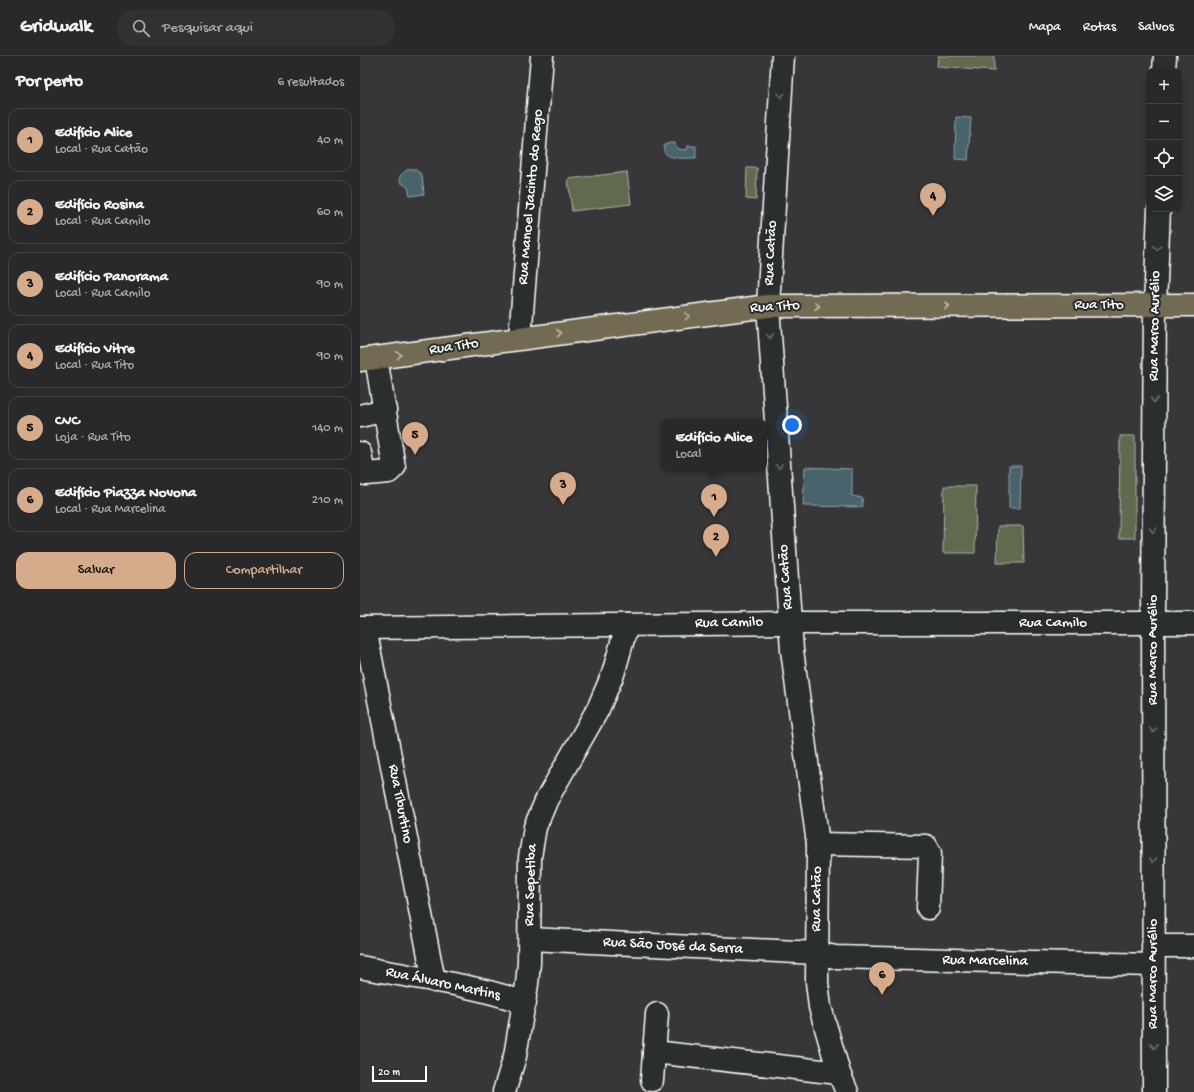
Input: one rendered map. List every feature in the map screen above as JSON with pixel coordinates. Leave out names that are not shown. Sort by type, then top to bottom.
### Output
[{"type":"main road","name":"Rua Tito","points":[[368,359],[768,306],[1194,305]]},
{"type":"street","name":"Rua Manoel Jacinto do Rego","points":[[520,338],[542,56]]},
{"type":"street","name":"Rua Catão","points":[[783,56],[768,306],[789,622],[818,844],[817,982],[820,1007],[843,1082]]},
{"type":"street","points":[[1164,68],[1165,56]]},
{"type":"street","name":"Rua Marco Aurélio","points":[[1154,1092],[1153,623],[1155,305],[1159,212]]},
{"type":"street","points":[[360,453],[363,469],[366,474],[389,472],[394,467],[385,410],[368,359]]},
{"type":"street","points":[[360,416],[385,410]]},
{"type":"street","name":"Rua Camilo","points":[[362,628],[789,622],[1194,623]]},
{"type":"street","name":"Rua Sepetiba","points":[[504,1092],[515,1056],[525,1003],[530,940],[530,857],[535,827],[547,799],[598,709],[613,674],[627,625]]},
{"type":"street","name":"Rua Tiburtino","points":[[362,628],[434,981]]},
{"type":"street","points":[[818,844],[926,846],[930,854],[928,908]]},
{"type":"street","name":"Rua São José da Serra","points":[[530,940],[817,953]]},
{"type":"street","name":"Rua Marcelina","points":[[817,953],[835,957],[1153,955],[1194,946]]},
{"type":"street","name":"Rua Álvaro Martins","points":[[360,967],[434,981],[447,982],[502,995],[525,1003]]},
{"type":"street","points":[[652,1080],[656,1014]]},
{"type":"street","points":[[654,1052],[843,1082]]},
{"type":"green space","points":[[938,56],[994,56],[994,71],[937,67]]},
{"type":"green space","points":[[747,168],[757,168],[756,200],[746,199]]},
{"type":"green space","points":[[627,172],[631,204],[572,211],[568,179]]},
{"type":"green space","points":[[1120,436],[1135,436],[1135,538],[1119,538]]},
{"type":"green space","points":[[944,486],[976,486],[975,553],[943,553]]},
{"type":"green space","points":[[998,526],[1023,526],[1024,563],[997,563]]},
{"type":"water","points":[[956,117],[971,118],[968,160],[955,159]]},
{"type":"water","points":[[675,143],[677,149],[687,150],[688,146],[696,146],[696,158],[675,158],[666,154],[664,145]]},
{"type":"water","points":[[408,169],[415,169],[422,175],[424,194],[410,196],[408,187],[400,182],[400,176]]},
{"type":"water","points":[[1009,466],[1021,466],[1020,508],[1009,508]]},
{"type":"water","points":[[805,467],[852,469],[852,496],[862,498],[863,507],[803,506]]},
{"type":"place","name":"Edifício Vitre","points":[[933,216]]},
{"type":"place","name":"CVC","points":[[415,455]]},
{"type":"place","name":"Edifício Panorama","points":[[563,505]]},
{"type":"place","name":"Edifício Alice","points":[[714,517]]},
{"type":"place","name":"Edifício Rosina","points":[[716,557]]},
{"type":"place","name":"Edifício Piazza Novona","points":[[882,995]]}]
